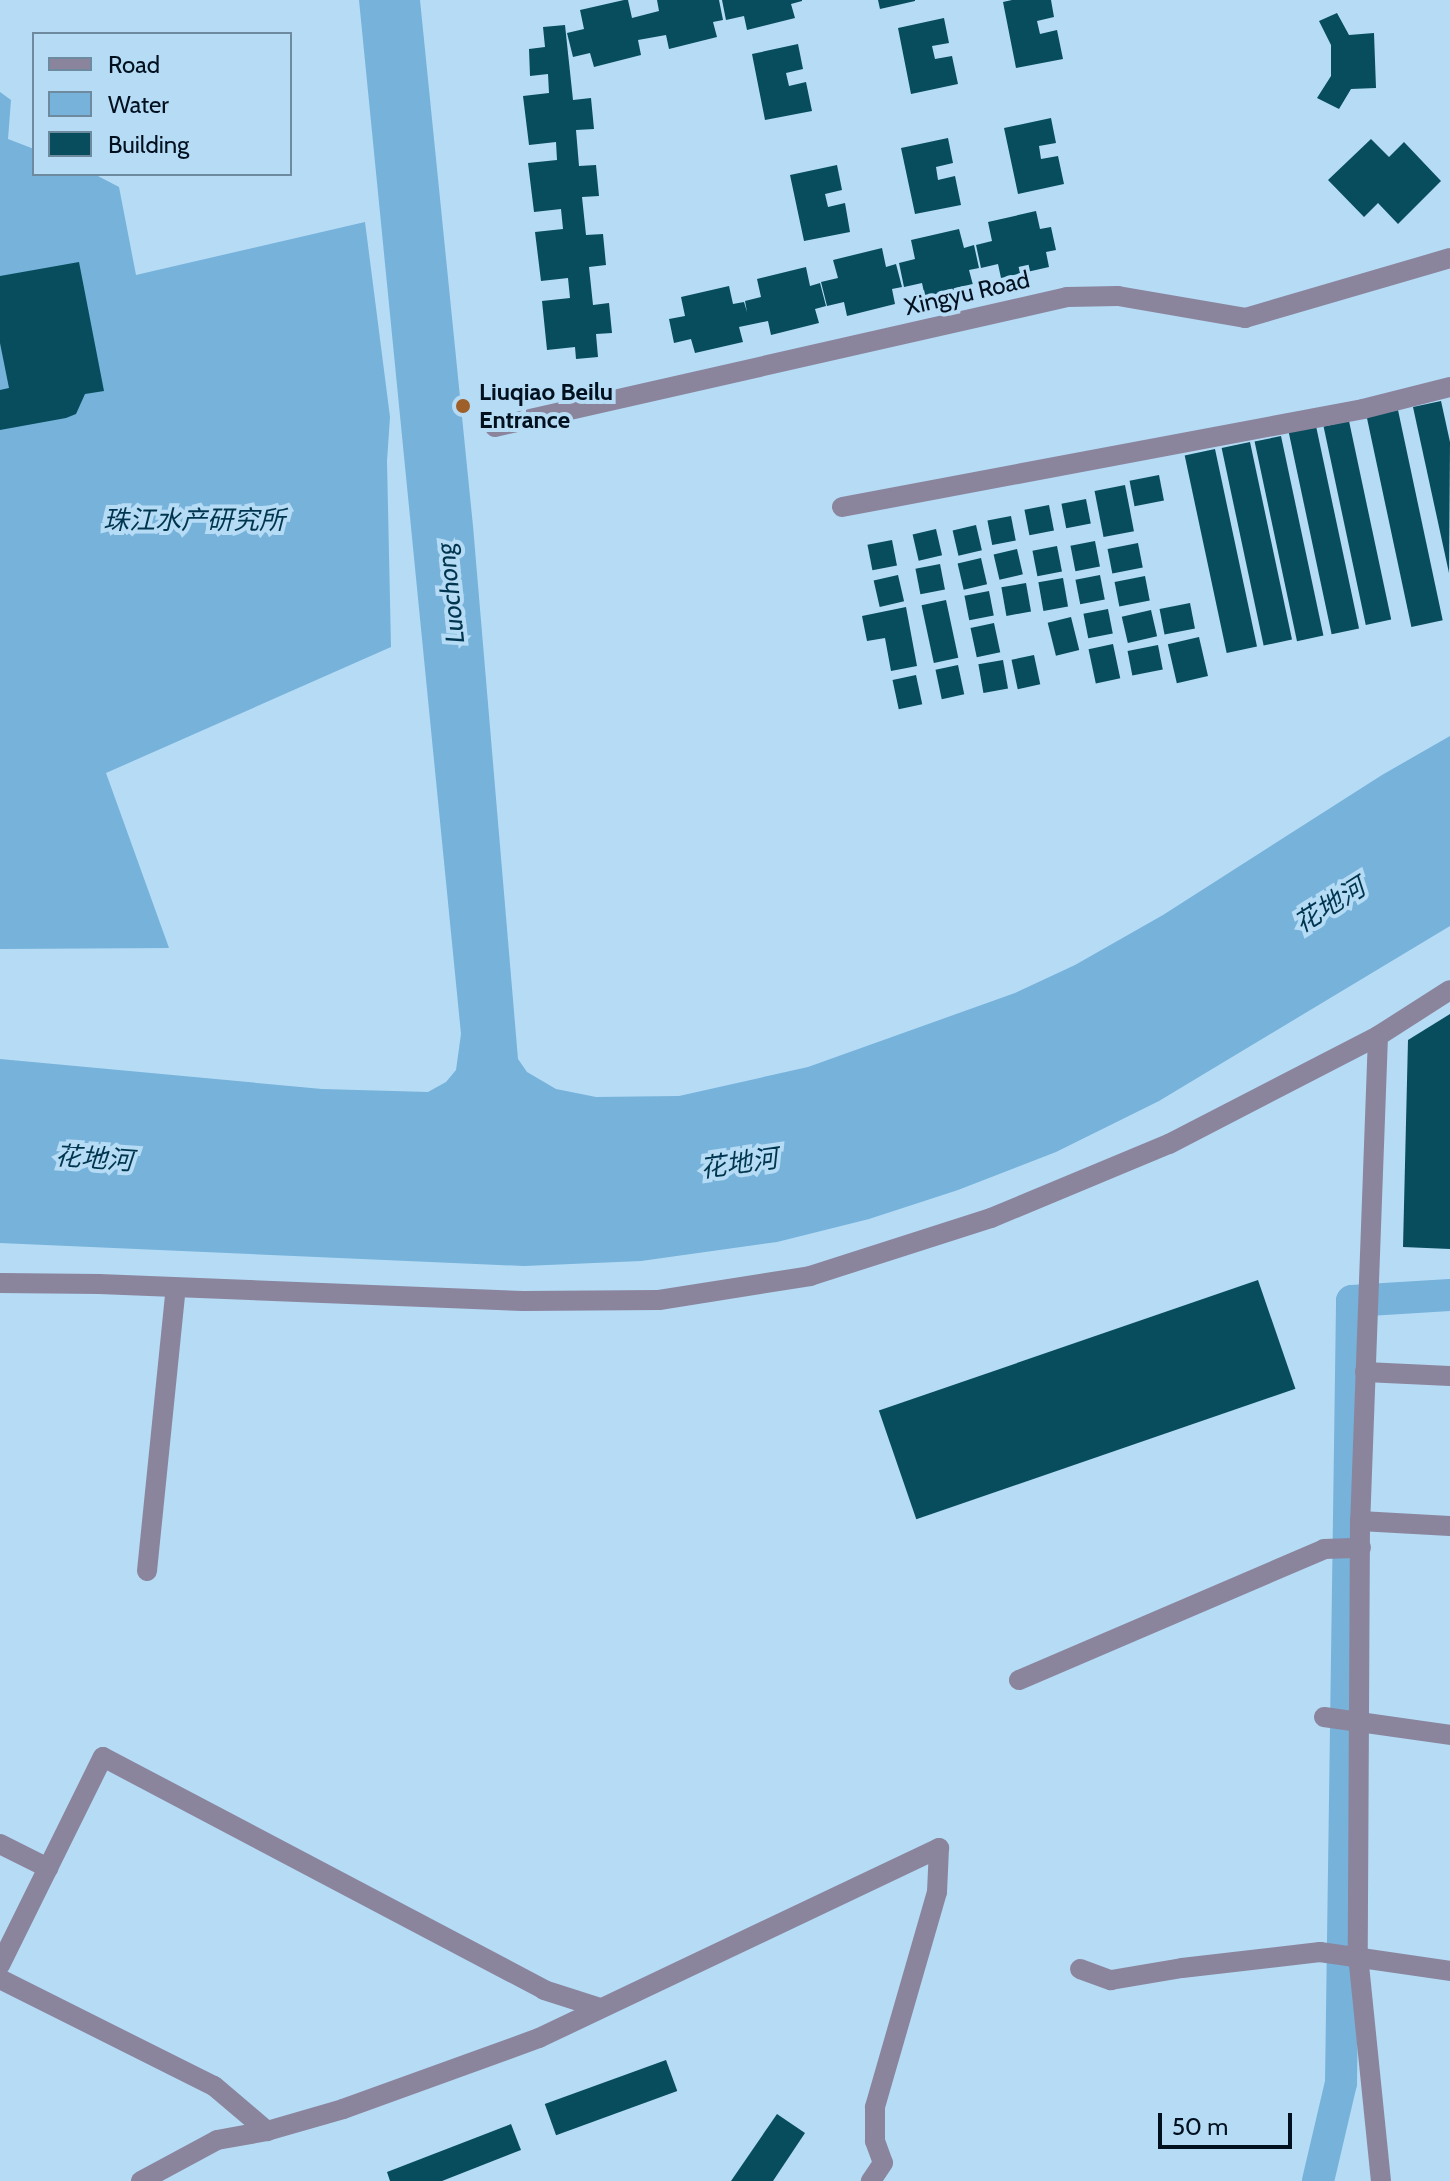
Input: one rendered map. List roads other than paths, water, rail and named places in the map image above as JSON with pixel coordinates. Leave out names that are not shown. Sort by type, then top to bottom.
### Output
[{"type":"street","name":"Xingyu Road","points":[[495,427],[1067,297],[1118,296],[1245,318],[1450,258]]},
{"type":"street","points":[[842,507],[1363,409],[1450,387]]},
{"type":"street","points":[[0,1283],[523,1301],[659,1300],[810,1276],[991,1218],[1169,1144],[1378,1036],[1450,990]]},
{"type":"street","points":[[1378,1036],[1360,1521],[1358,1955],[1381,2181]]},
{"type":"street","points":[[147,1571],[176,1287]]},
{"type":"street","points":[[1365,1372],[1450,1376]]},
{"type":"street","points":[[1360,1521],[1450,1526]]},
{"type":"street","points":[[1019,1680],[1324,1549],[1361,1548]]},
{"type":"street","points":[[1324,1717],[1450,1735]]},
{"type":"street","points":[[0,1965],[103,1757],[544,1990],[600,2008]]},
{"type":"street","points":[[0,1844],[48,1868]]},
{"type":"street","points":[[141,2181],[217,2140],[267,2131],[343,2109],[525,2043],[939,1848],[937,1892],[875,2107],[875,2141],[883,2163],[871,2181]]},
{"type":"street","points":[[1080,1969],[1111,1980],[1320,1952],[1358,1955],[1450,1971]]},
{"type":"street","points":[[0,1979],[214,2086],[267,2131]]},
{"type":"water","points":[[359,0],[420,0],[473,526],[518,1059],[527,1072],[556,1089],[596,1097],[679,1096],[808,1067],[1015,993],[1075,965],[1163,915],[1382,775],[1450,736],[1450,926],[1159,1101],[1056,1152],[958,1190],[869,1219],[777,1242],[641,1261],[524,1266],[0,1243],[0,1059],[322,1089],[428,1092],[446,1082],[456,1070],[461,1034]]},
{"type":"water","name":"珠江水产研究所","points":[[0,92],[11,100],[8,139],[32,148],[32,176],[98,176],[119,187],[136,275],[365,222],[390,417],[387,461],[391,647],[106,773],[169,948],[0,949]]},
{"type":"waterway","points":[[1318,2181],[1341,2083],[1352,1301],[1450,1295]]},
{"type":"place","name":"Liuqiao Beilu Entrance","points":[[463,406]]},
{"type":"water label","name":"Luochong","points":[[451,593]]},
{"type":"water label","name":"花地河","points":[[1330,906]]},
{"type":"water label","name":"花地河","points":[[94,1159]]},
{"type":"water label","name":"花地河","points":[[739,1164]]}]
